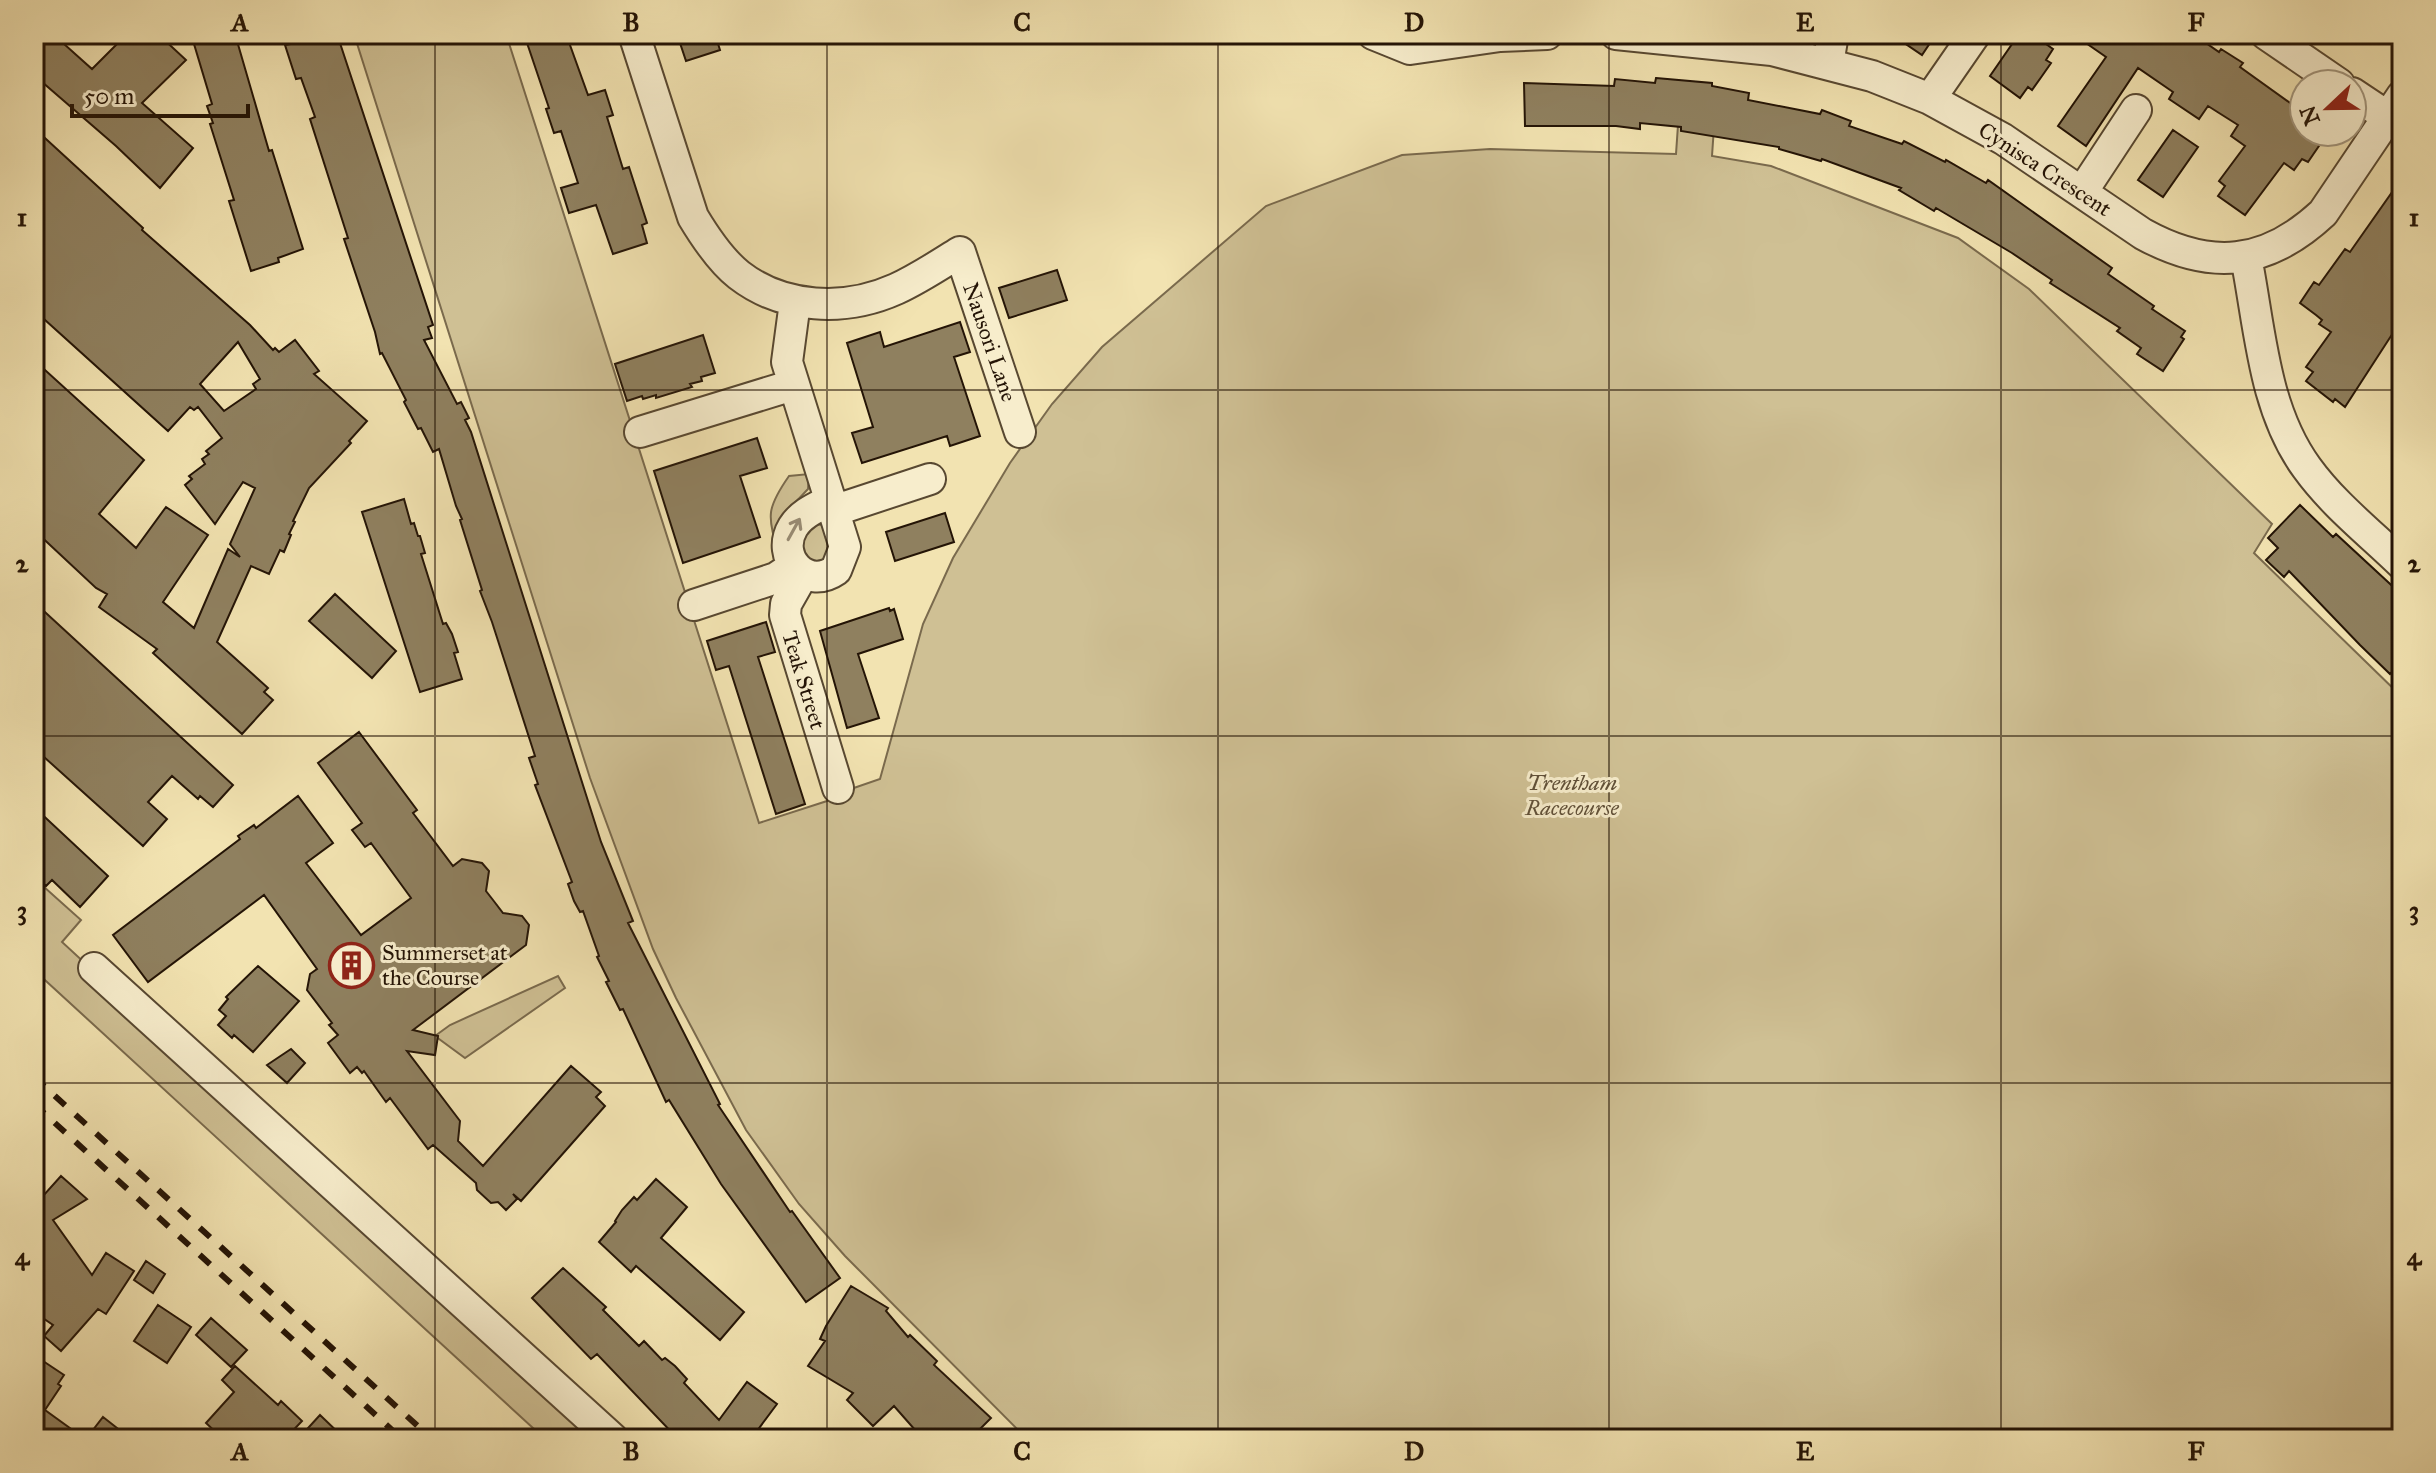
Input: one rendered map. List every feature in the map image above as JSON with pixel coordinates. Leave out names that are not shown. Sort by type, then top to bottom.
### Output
[{"type":"street","points":[[634,34],[693,217],[705,238],[737,274],[795,302],[788,349],[793,385],[845,547],[836,570],[824,577],[810,577],[799,570],[694,605]]},
{"type":"street","points":[[1373,34],[1410,49],[1500,36],[1547,34]]},
{"type":"street","name":"Cynisca Crescent","points":[[1616,34],[1772,50],[1867,74],[1930,99],[2003,139],[2166,246],[2225,260],[2268,250],[2292,238],[2323,213],[2395,106]]},
{"type":"street","points":[[1828,64],[1833,34]]},
{"type":"street","points":[[1930,99],[1975,34]]},
{"type":"street","points":[[2266,34],[2316,68]]},
{"type":"street","points":[[2368,98],[2395,106]]},
{"type":"street","points":[[2082,192],[2136,110]]},
{"type":"street","name":"Nausori Lane","points":[[795,302],[830,303],[867,299],[895,289],[960,252],[1020,432]]},
{"type":"street","points":[[2246,257],[2274,401],[2283,426],[2308,470],[2402,564]]},
{"type":"street","points":[[640,432],[793,385]]},
{"type":"street","name":"Teak Street","points":[[838,788],[785,615],[799,570],[787,549],[788,538],[794,525],[810,510],[930,479]]},
{"type":"street","points":[[94,968],[613,1439]]},
{"type":"green space","name":"Trentham Racecourse","points":[[354,34],[506,34],[759,823],[827,801],[880,779],[923,624],[953,558],[1010,463],[1052,404],[1102,347],[1266,206],[1402,155],[1490,149],[1676,154],[1678,125],[1714,127],[1712,156],[1771,166],[1958,238],[2029,289],[2272,524],[2254,553],[2402,697],[2402,1439],[1027,1439],[845,1256],[799,1204],[746,1130],[676,998],[653,949],[590,778]]},
{"type":"green space","points":[[809,474],[808,489],[791,507],[778,550],[771,520],[773,504],[789,476]]},
{"type":"green space","points":[[815,524],[823,525],[835,552],[817,567],[804,557],[801,532]]},
{"type":"green space","points":[[34,878],[81,920],[62,942],[600,1439],[545,1439],[34,970]]},
{"type":"green space","points":[[558,976],[565,988],[465,1058],[435,1036],[450,1025]]},
{"type":"building","points":[[46,34],[73,34],[64,44],[92,69],[127,34],[158,34],[186,60],[142,103],[193,148],[160,188],[34,75],[34,48]]},
{"type":"building","points":[[191,34],[235,34],[269,151],[272,150],[303,249],[278,258],[279,262],[251,271],[229,201],[234,200],[210,124],[213,123],[207,106],[212,104]]},
{"type":"building","points":[[288,34],[337,34],[433,325],[428,327],[432,338],[424,340],[457,404],[461,402],[469,418],[465,420],[601,842],[633,921],[628,923],[718,1105],[790,1212],[840,1278],[806,1302],[721,1184],[669,1100],[666,1102],[623,1009],[620,1010],[606,982],[609,981],[597,957],[583,911],[580,912],[574,901],[568,884],[572,882],[535,785],[538,784],[529,758],[535,756],[480,591],[462,519],[439,449],[433,452],[421,428],[418,429],[404,402],[406,400],[380,354],[344,239],[348,238],[310,119],[315,117],[301,78],[296,79],[285,45],[291,44]]},
{"type":"building","points":[[524,34],[566,34],[588,95],[605,90],[613,115],[607,117],[623,169],[629,167],[647,223],[642,225],[647,243],[613,254],[596,205],[569,213],[561,188],[578,183],[561,131],[554,133],[546,109],[549,108]]},
{"type":"building","points":[[677,34],[715,34],[720,50],[686,61]]},
{"type":"building","points":[[1891,34],[1936,34],[1922,55]]},
{"type":"building","points":[[2019,34],[2032,34],[2053,49],[2046,60],[2051,63],[2032,90],[2028,87],[2020,98],[1990,76]]},
{"type":"building","points":[[2073,34],[2193,34],[2219,52],[2221,49],[2243,63],[2240,67],[2288,102],[2288,148],[2318,148],[2308,162],[2302,159],[2294,170],[2284,163],[2245,215],[2218,196],[2225,186],[2219,181],[2245,146],[2231,136],[2238,125],[2208,106],[2199,119],[2169,99],[2173,92],[2138,68],[2086,146],[2058,126],[2106,57]]},
{"type":"building","points":[[1656,78],[1712,83],[1712,86],[1749,93],[1748,100],[1820,114],[1822,110],[1851,121],[1849,126],[1902,144],[1904,141],[1986,183],[1988,180],[2112,268],[2108,274],[2185,331],[2181,337],[2184,339],[2163,371],[2137,354],[2141,348],[2117,331],[2120,328],[2050,283],[2052,280],[2012,253],[1936,208],[1934,211],[1899,190],[1901,188],[1822,159],[1779,147],[1681,131],[1681,127],[1640,123],[1640,129],[1525,126],[1524,83],[1614,86],[1615,79],[1655,83]]},
{"type":"building","points":[[34,128],[142,230],[250,325],[273,350],[275,348],[279,352],[295,340],[319,371],[314,374],[367,421],[309,488],[293,521],[284,552],[280,550],[269,574],[251,566],[217,642],[268,688],[264,692],[273,700],[242,734],[153,653],[157,649],[99,607],[107,594],[96,588],[34,530],[34,360],[144,460],[99,514],[136,548],[166,507],[208,535],[163,602],[194,628],[228,549],[240,557],[230,544],[255,488],[243,482],[215,524],[185,485],[192,479],[189,476],[205,464],[202,459],[209,454],[206,451],[222,438],[198,407],[194,410],[190,407],[168,431],[34,310]],"holes":[[[238,342],[260,379],[253,384],[256,389],[224,411],[200,384]]]},
{"type":"building","points":[[2173,130],[2198,147],[2163,197],[2138,180]]},
{"type":"building","points":[[2402,178],[2402,319],[2345,407],[2335,399],[2333,402],[2306,381],[2313,372],[2306,367],[2331,332],[2319,324],[2322,320],[2300,303],[2314,282],[2319,285],[2345,249],[2350,252]]},
{"type":"building","points":[[1057,270],[1067,300],[1009,318],[999,288]]},
{"type":"building","points":[[960,322],[970,352],[954,357],[980,436],[950,446],[947,436],[862,463],[852,433],[873,427],[847,343],[880,332],[884,347]]},
{"type":"building","points":[[703,335],[715,373],[701,377],[702,381],[690,384],[692,387],[656,398],[656,395],[643,399],[642,396],[627,401],[615,364]]},
{"type":"building","points":[[757,438],[767,468],[740,476],[760,537],[683,563],[654,471]]},
{"type":"building","points":[[404,499],[411,524],[414,523],[420,536],[425,553],[421,554],[443,624],[446,623],[452,634],[458,652],[454,653],[462,679],[420,692],[362,512]]},
{"type":"building","points":[[2300,505],[2402,595],[2402,680],[2393,671],[2390,674],[2289,571],[2284,577],[2266,560],[2278,548],[2268,538]]},
{"type":"building","points":[[945,513],[954,542],[895,561],[886,532]]},
{"type":"building","points":[[335,594],[396,651],[372,678],[309,621]]},
{"type":"building","points":[[34,602],[233,785],[213,807],[200,796],[198,799],[172,776],[148,802],[167,819],[143,846],[34,748]]},
{"type":"building","points":[[889,608],[890,611],[894,609],[903,639],[858,654],[879,718],[847,728],[820,631]]},
{"type":"building","points":[[766,622],[775,652],[758,657],[805,804],[776,814],[729,666],[716,670],[707,641]]},
{"type":"building","name":"Summerset at the Course","points":[[359,732],[417,810],[413,813],[453,866],[462,859],[482,863],[489,871],[486,891],[503,913],[522,916],[529,925],[526,945],[413,1030],[438,1036],[435,1055],[407,1051],[460,1121],[458,1141],[483,1166],[571,1066],[601,1092],[596,1097],[605,1106],[521,1201],[513,1194],[517,1199],[506,1210],[498,1202],[491,1203],[477,1190],[476,1183],[433,1145],[428,1149],[390,1098],[386,1102],[364,1071],[362,1073],[357,1067],[350,1073],[328,1043],[338,1035],[329,1025],[332,1023],[307,990],[310,974],[317,969],[264,895],[148,982],[113,935],[240,839],[238,836],[254,825],[256,828],[298,796],[333,843],[306,863],[361,935],[411,898],[371,843],[365,847],[352,830],[362,823],[318,763]]},
{"type":"building","points":[[34,807],[108,876],[80,907],[52,880],[46,886],[34,875]]},
{"type":"building","points":[[258,966],[299,1001],[253,1052],[218,1025],[226,1016],[219,1010],[228,999],[226,997]]},
{"type":"building","points":[[291,1049],[305,1063],[287,1083],[267,1065]]},
{"type":"building","points":[[61,1176],[87,1199],[53,1220],[92,1275],[106,1253],[134,1271],[106,1314],[98,1309],[61,1351],[44,1336],[53,1325],[34,1312],[34,1287],[44,1272],[34,1258],[34,1187],[44,1195]]},
{"type":"building","points":[[656,1179],[687,1207],[661,1238],[744,1312],[720,1340],[636,1266],[631,1272],[599,1242],[622,1210],[634,1197],[637,1200]]},
{"type":"building","points":[[146,1261],[165,1274],[153,1293],[134,1280]]},
{"type":"building","points":[[563,1268],[606,1307],[603,1310],[639,1346],[644,1341],[662,1360],[665,1358],[675,1366],[687,1379],[684,1383],[719,1420],[747,1382],[777,1404],[751,1439],[678,1439],[597,1354],[591,1359],[532,1298]]},
{"type":"building","points":[[851,1286],[888,1308],[886,1311],[908,1337],[910,1335],[937,1361],[934,1365],[991,1418],[970,1439],[923,1439],[894,1406],[873,1426],[847,1400],[853,1393],[808,1366],[825,1341],[820,1339],[826,1326]]},
{"type":"building","points":[[158,1305],[191,1327],[167,1363],[134,1341]]},
{"type":"building","points":[[211,1318],[247,1350],[231,1367],[196,1335]]},
{"type":"building","points":[[34,1355],[64,1375],[58,1384],[61,1386],[45,1410],[85,1439],[56,1439],[34,1426]]},
{"type":"building","points":[[235,1366],[278,1405],[281,1401],[302,1421],[285,1439],[223,1439],[206,1423],[234,1392],[222,1380]]},
{"type":"building","points":[[320,1415],[345,1439],[298,1439]]},
{"type":"building","points":[[103,1417],[131,1439],[86,1439]]},
{"type":"railway","points":[[34,1077],[432,1439]]},
{"type":"railway","points":[[34,1104],[402,1439]]},
{"type":"place","name":"Summerset at the Course","points":[[351,965]]}]
